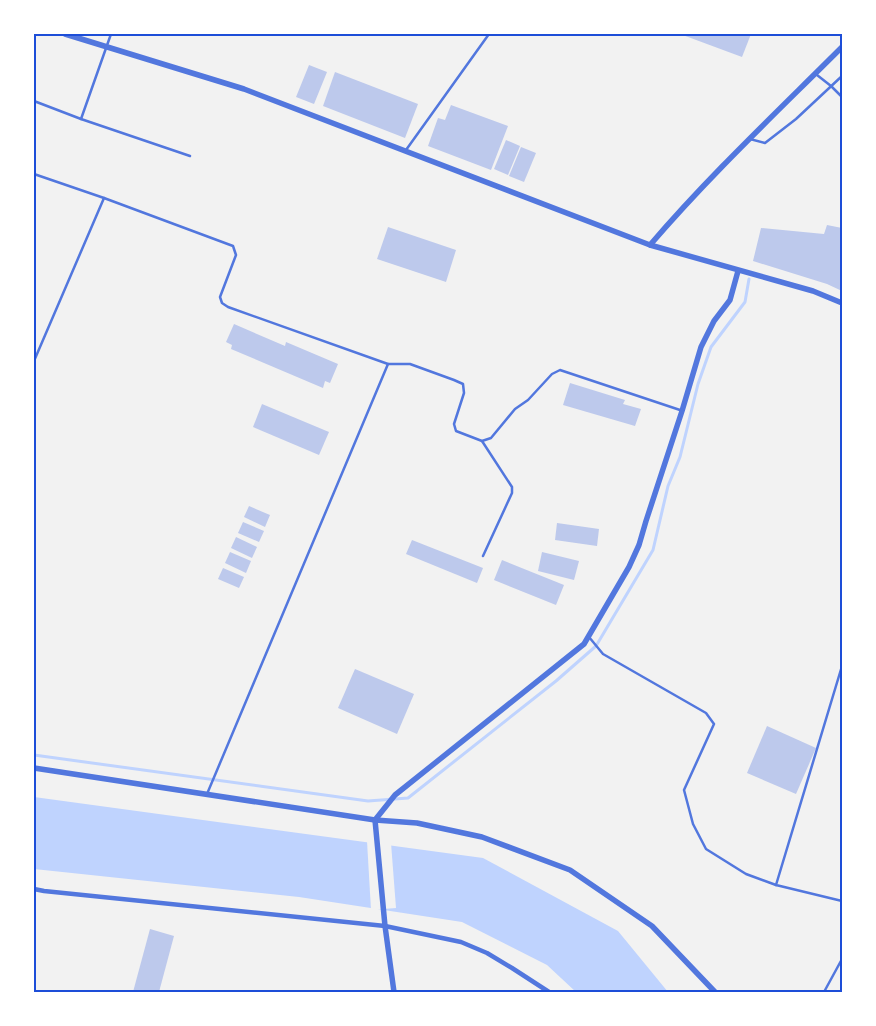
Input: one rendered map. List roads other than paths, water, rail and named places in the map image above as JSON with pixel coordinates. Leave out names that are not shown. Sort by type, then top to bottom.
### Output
[{"type":"street","points":[[64,34],[244,89],[650,245],[813,292],[842,303]]},
{"type":"street","points":[[650,245],[682,208],[749,139],[842,48]]},
{"type":"street","points":[[394,992],[385,926],[375,820],[395,795],[584,644],[629,567],[639,545],[701,346],[714,321],[730,300],[738,271]]},
{"type":"street","points":[[34,768],[375,820],[418,823],[482,837],[570,870],[652,926],[715,992]]},
{"type":"street","points":[[34,889],[385,926],[461,942],[487,953],[549,992]]},
{"type":"lane","points":[[81,118],[111,34]]},
{"type":"lane","points":[[405,151],[489,34]]},
{"type":"lane","points":[[816,74],[842,97]]},
{"type":"lane","points":[[749,139],[765,143],[796,119],[842,76]]},
{"type":"lane","points":[[34,101],[190,156]]},
{"type":"lane","points":[[34,174],[233,246],[236,255],[220,298],[222,303],[228,307],[388,364],[410,364],[463,384],[464,393],[454,424],[456,431],[482,441],[512,486],[512,493],[483,556]]},
{"type":"lane","points":[[34,361],[104,198]]},
{"type":"lane","points":[[207,794],[388,364]]},
{"type":"lane","points":[[482,441],[491,438],[515,410],[528,400],[552,374],[560,370],[682,411]]},
{"type":"lane","points":[[588,637],[603,654],[706,713],[714,724],[684,790],[693,824],[706,849],[746,874],[776,885],[842,901]]},
{"type":"lane","points":[[776,885],[842,666]]},
{"type":"lane","points":[[824,992],[842,959]]},
{"type":"water","points":[[34,797],[483,858],[618,931],[668,992],[576,992],[547,965],[462,922],[299,897],[34,869]]},
{"type":"waterway","points":[[34,755],[368,801],[408,798],[556,681],[596,646],[653,550],[668,486],[680,457],[698,384],[711,347],[745,302],[749,279]]}]
